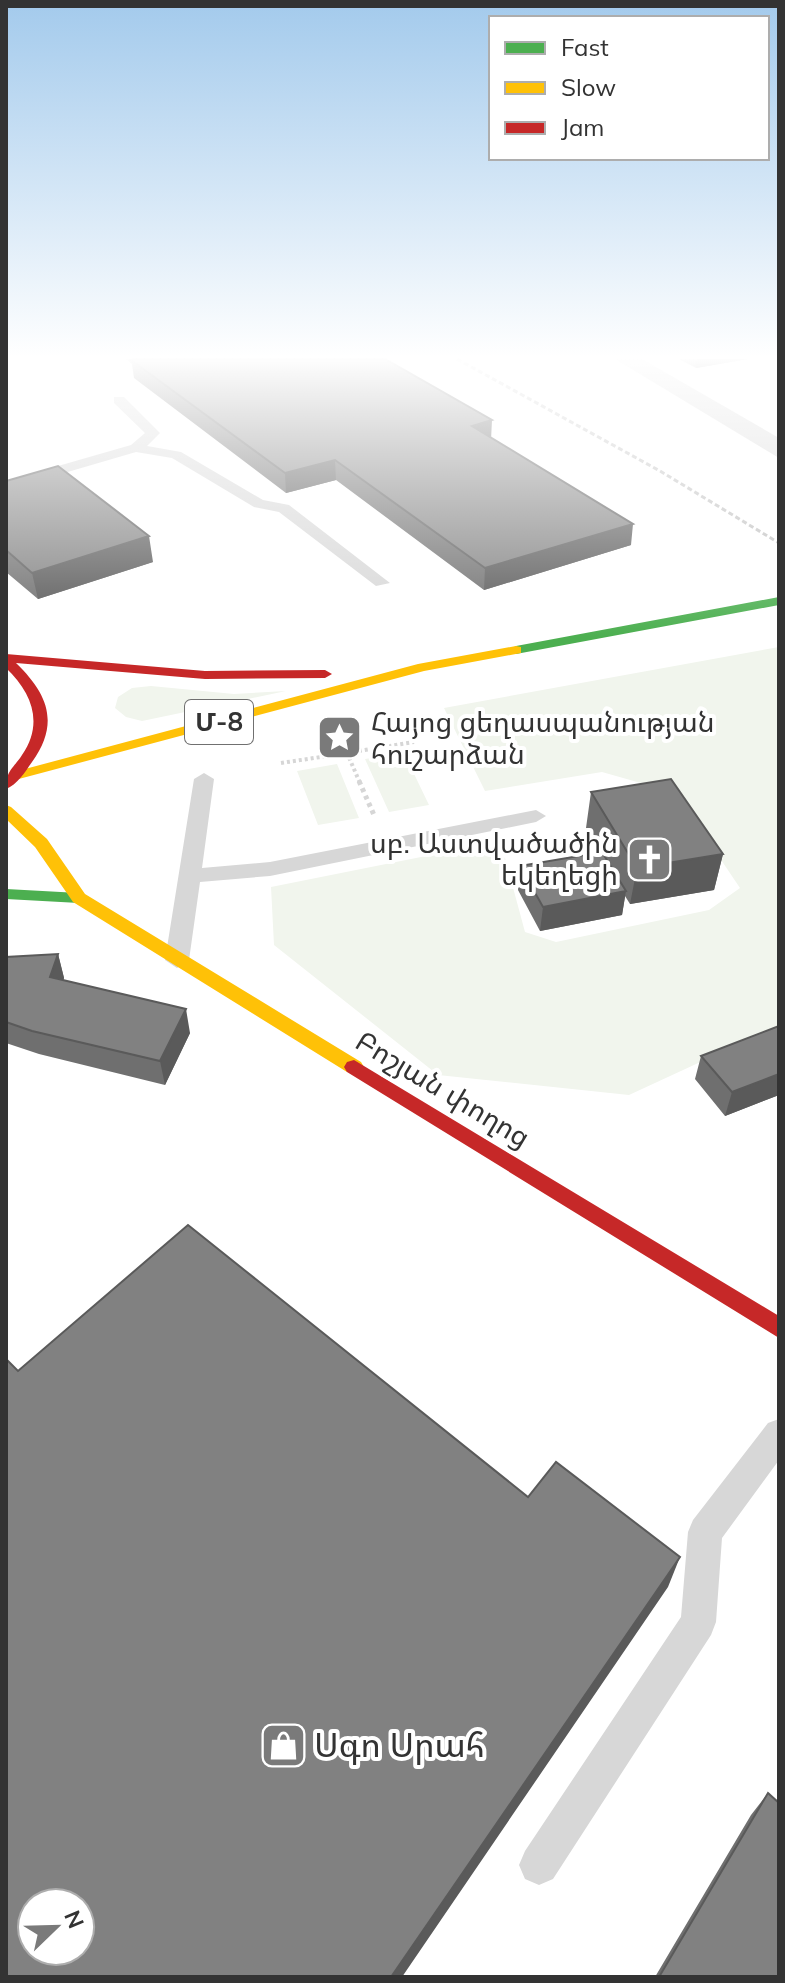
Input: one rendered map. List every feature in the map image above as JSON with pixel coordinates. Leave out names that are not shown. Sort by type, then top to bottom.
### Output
[{"type":"main road","name":"Մ-8","points":[[10,780],[423,667],[779,601]]},
{"type":"main road","name":"Մ-8","points":[[6,660],[185,675],[262,678],[423,667]]},
{"type":"main road","points":[[6,660],[26,675],[41,696],[44,721],[36,748],[10,780]]},
{"type":"main road","name":"Բոշյան փողոց","points":[[6,810],[41,843],[79,898],[779,1328]]},
{"type":"main road","name":"Բոշյան փողոց","points":[[6,894],[79,898]]},
{"type":"lane","points":[[6,486],[124,452]]},
{"type":"lane","points":[[156,452],[176,455],[259,504],[284,508],[382,583]]},
{"type":"lane","points":[[177,960],[204,779]]},
{"type":"lane","points":[[189,876],[270,869],[536,816]]},
{"type":"lane","points":[[539,1865],[698,1622],[705,1532],[779,1434]]},
{"type":"path","points":[[281,763],[414,742]]},
{"type":"path","points":[[347,753],[387,845]]},
{"type":"shaded area","points":[[779,647],[779,1032],[761,1034],[629,1095],[438,1075],[274,945],[271,887],[481,845],[505,858],[525,932],[556,942],[709,910],[740,888],[676,793],[602,772],[485,791],[444,708]]},
{"type":"shaded area","points":[[151,686],[234,694],[286,691],[142,721],[126,717],[115,708],[118,697],[132,688]]},
{"type":"shaded area","points":[[404,753],[429,805],[389,812],[365,759]]},
{"type":"shaded area","points":[[337,764],[359,818],[318,825],[297,771]]},
{"type":"building","points":[[256,452],[514,452],[633,524],[485,568],[335,460],[285,473]]},
{"type":"building","points":[[58,466],[149,536],[32,573],[6,550],[6,481]]},
{"type":"building","points":[[671,779],[723,854],[637,868],[591,792]]},
{"type":"building","points":[[602,852],[626,891],[543,907],[520,866]]},
{"type":"building","points":[[58,954],[50,977],[186,1009],[160,1061],[6,1022],[6,957]]},
{"type":"building","points":[[779,1026],[779,1074],[732,1092],[701,1056]]},
{"type":"building","name":"Սգո Սրահ","points":[[188,1225],[528,1497],[556,1462],[680,1557],[391,1977],[6,1977],[6,1359],[18,1371]]},
{"type":"building","points":[[768,1793],[779,1803],[779,1977],[659,1977]]},
{"type":"railway","points":[[625,452],[779,543]]},
{"type":"traffic: fast","points":[[516,650],[779,601]]},
{"type":"traffic: fast","points":[[6,894],[79,898]]},
{"type":"traffic: slow","points":[[15,776],[423,667],[516,650]]},
{"type":"traffic: slow","points":[[6,810],[41,843],[79,898],[354,1067]]},
{"type":"traffic: jam","points":[[6,658],[205,675],[325,674]]},
{"type":"traffic: jam","points":[[6,661],[33,692],[42,722],[32,752],[6,784]]},
{"type":"traffic: jam","points":[[354,1067],[779,1328]]},
{"type":"place","name":"Հայոց ցեղասպանության հուշարձան","points":[[340,738]]},
{"type":"place","name":"սբ. Աստվածածին եկեղեցի","points":[[649,859]]},
{"type":"place","name":"Սգո Սրահ","points":[[283,1745]]}]
